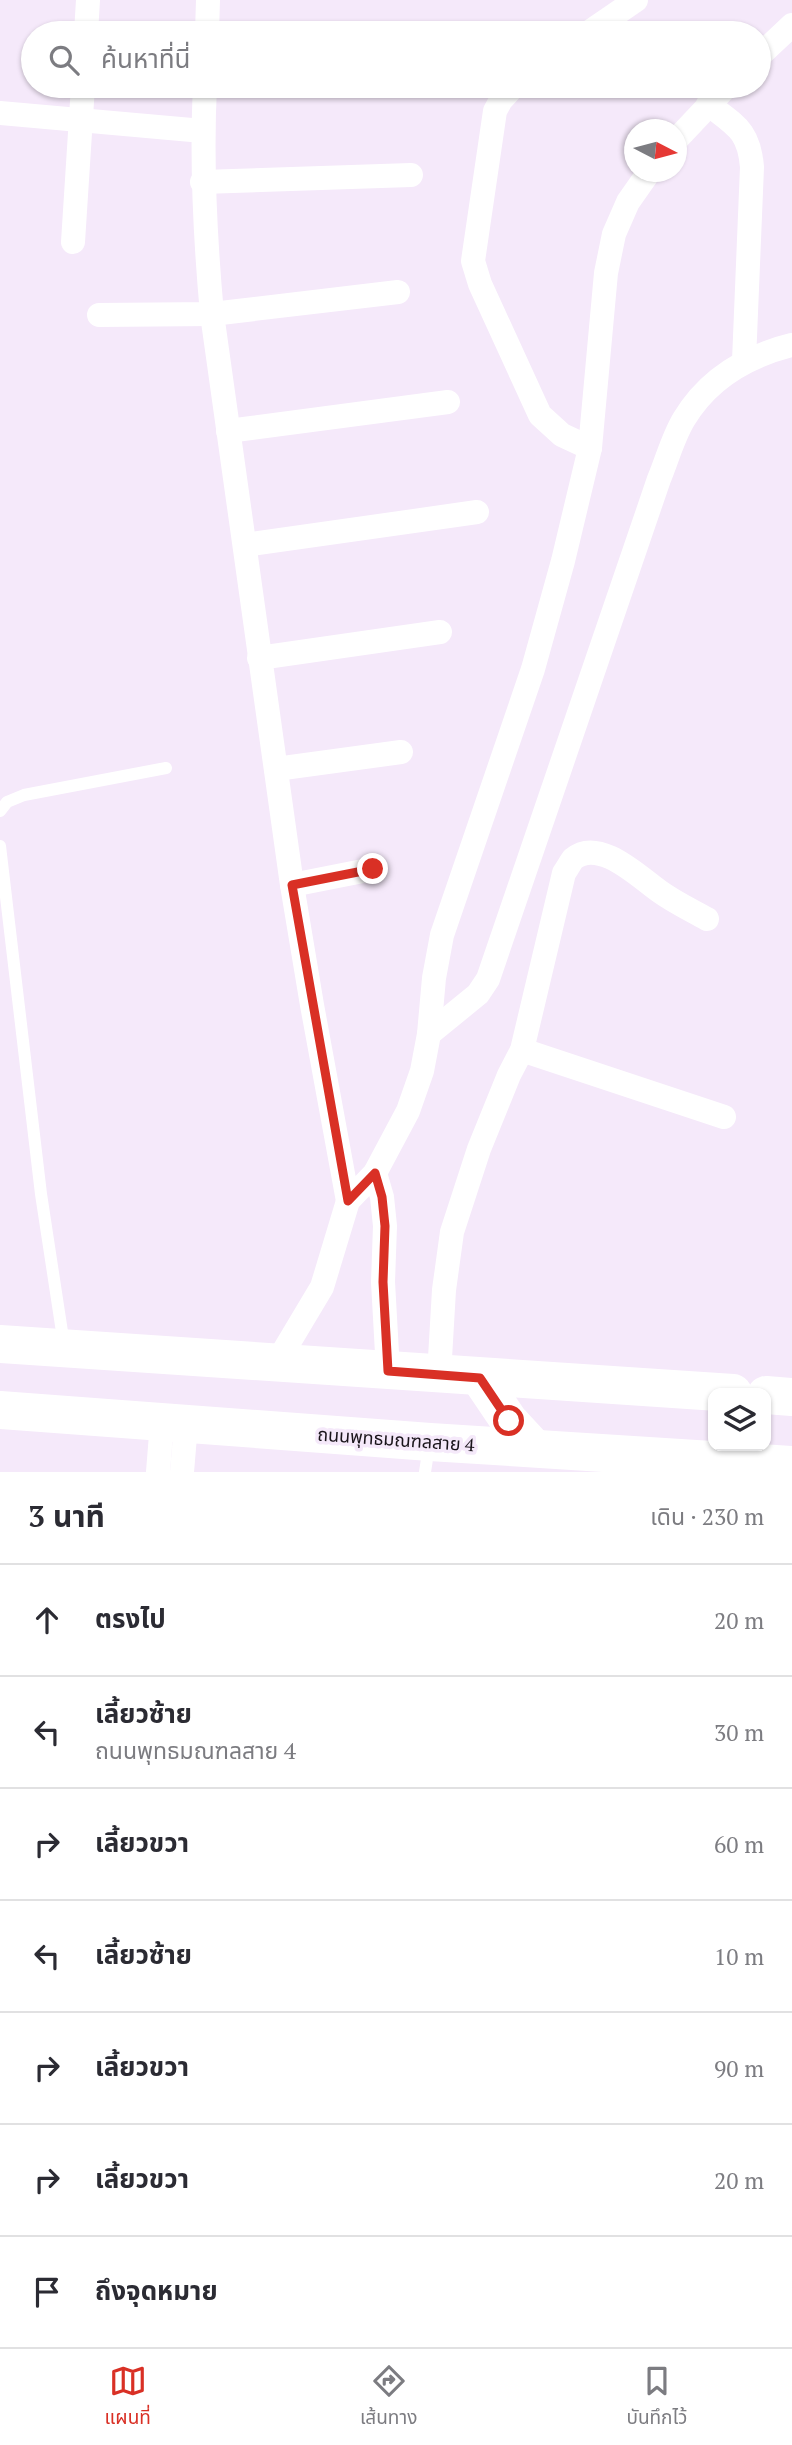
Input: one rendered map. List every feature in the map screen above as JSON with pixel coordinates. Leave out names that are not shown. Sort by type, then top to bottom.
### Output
[{"type":"main road","points":[[0,1344],[708,1391]]},
{"type":"main road","points":[[480,1378],[509,1421],[556,1453]]},
{"type":"main road","points":[[771,1395],[792,1397]]},
{"type":"main road","name":"ถนนพุทธมณฑลสาย 4","points":[[0,1410],[174,1423],[428,1457],[556,1453],[792,1465]]},
{"type":"street","points":[[87,21],[88,0]]},
{"type":"street","points":[[207,21],[208,0]]},
{"type":"street","points":[[605,21],[636,0]]},
{"type":"street","points":[[771,45],[792,25]]},
{"type":"street","points":[[73,242],[82,98]]},
{"type":"street","points":[[204,98],[202,182],[212,314],[292,885],[348,1201],[322,1287],[276,1364]]},
{"type":"street","points":[[503,98],[495,111],[473,261],[480,284],[540,415],[562,435],[590,448]]},
{"type":"street","points":[[687,128],[714,98]]},
{"type":"street","points":[[708,104],[746,137],[751,150],[744,361]]},
{"type":"street","points":[[0,113],[202,131]]},
{"type":"street","points":[[202,182],[411,175]]},
{"type":"street","points":[[348,1201],[375,1173],[408,1111],[422,1071],[442,935],[533,669],[590,448],[607,274],[614,234],[628,202],[642,182]]},
{"type":"street","points":[[99,315],[212,314],[398,292]]},
{"type":"street","points":[[429,1034],[478,994],[488,979],[659,479],[683,420],[702,395],[724,374],[744,361],[792,345]]},
{"type":"street","points":[[228,431],[449,402]]},
{"type":"street","points":[[245,545],[477,512]]},
{"type":"street","points":[[260,658],[440,632]]},
{"type":"street","points":[[276,769],[401,752]]},
{"type":"street","points":[[439,1374],[444,1290],[452,1232],[479,1149],[522,1050],[564,873],[573,859],[585,853],[598,853],[631,869],[660,892],[707,919]]},
{"type":"street","points":[[292,885],[373,869]]},
{"type":"street","points":[[522,1050],[724,1117]]},
{"type":"street","points":[[375,1173],[382,1197],[385,1226],[383,1282],[388,1371]]},
{"type":"street","points":[[158,1472],[174,1423]]},
{"type":"street","points":[[174,1423],[182,1472]]},
{"type":"lane","points":[[0,811],[7,802],[24,795],[166,768]]},
{"type":"lane","points":[[0,846],[3,904],[39,1180],[65,1349]]},
{"type":"route","points":[[373,869],[292,885],[348,1201],[375,1173],[382,1197],[388,1371],[480,1378],[509,1421]]}]
